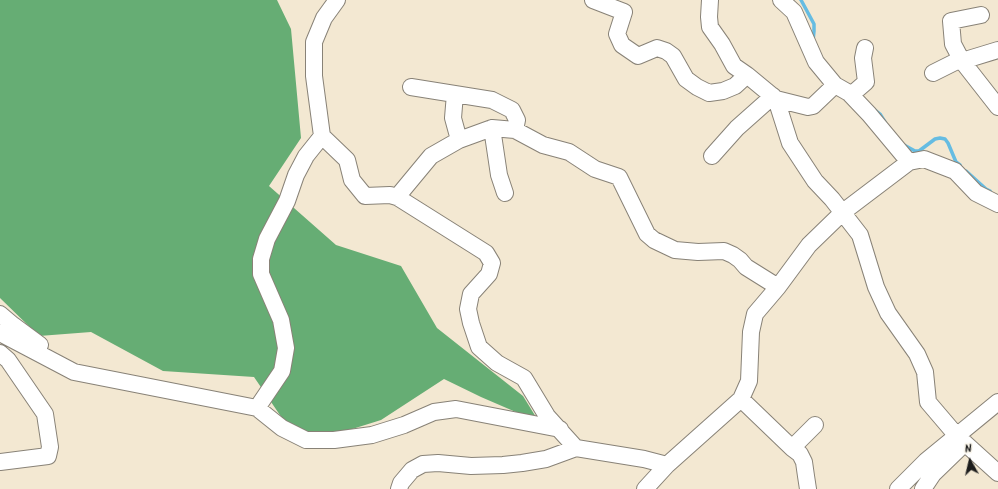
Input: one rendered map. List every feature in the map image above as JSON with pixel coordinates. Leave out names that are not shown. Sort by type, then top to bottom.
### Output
[{"type":"street","points":[[338,0],[324,18],[314,42],[314,76],[322,136],[347,160],[352,180],[364,196],[390,195],[398,197],[486,253],[492,263],[489,274],[471,294],[468,309],[471,323],[480,348],[497,363],[524,378],[547,416],[576,448]]},
{"type":"street","points":[[593,0],[624,12],[617,34],[622,45],[638,56],[657,48],[666,51],[673,56],[686,79],[709,93],[723,91],[735,86],[747,75]]},
{"type":"street","points":[[710,0],[710,27],[722,44],[734,66],[774,98],[808,108],[813,106],[835,85]]},
{"type":"street","points":[[781,0],[794,12],[816,62],[835,85],[850,93],[909,162]]},
{"type":"street","points":[[981,15],[951,21],[953,44],[961,60],[998,107]]},
{"type":"street","points":[[851,95],[866,82],[863,58],[865,48]]},
{"type":"street","points":[[932,73],[961,60],[998,50]]},
{"type":"street","points":[[411,87],[492,100],[512,110],[517,120],[516,130]]},
{"type":"street","points":[[454,94],[453,118],[459,140]]},
{"type":"street","points":[[712,156],[737,128],[774,98]]},
{"type":"street","points":[[774,98],[790,143],[815,181],[843,212],[860,235],[876,287],[888,313],[917,354],[925,372],[928,402],[961,440],[998,473]]},
{"type":"street","points":[[398,197],[432,156],[459,140],[492,128],[516,130],[543,145],[568,152],[595,169],[619,177],[647,234],[654,240],[675,250],[698,252],[724,251],[733,255],[746,267],[778,287]]},
{"type":"street","points":[[492,128],[499,175],[505,193]]},
{"type":"street","points":[[257,408],[282,371],[286,348],[281,320],[261,274],[261,259],[267,239],[287,201],[296,176],[306,156],[322,136]]},
{"type":"street","points":[[645,489],[667,465],[741,399],[749,381],[751,332],[755,314],[778,287],[809,245],[843,212],[909,162],[924,159],[955,171],[976,192],[998,204]]},
{"type":"street","points":[[0,314],[74,372]]},
{"type":"street","points":[[0,333],[74,372],[257,408],[282,428],[306,440],[334,440],[372,435],[404,425],[434,412],[456,409],[560,429]]},
{"type":"street","points":[[0,353],[8,360],[44,414],[50,448],[48,456],[0,462]]},
{"type":"street","points":[[741,399],[800,454],[804,462],[808,489]]},
{"type":"street","points":[[923,489],[933,474],[961,440],[998,402]]},
{"type":"street","points":[[792,448],[815,425]]},
{"type":"street","points":[[898,489],[926,461],[961,440]]},
{"type":"street","points":[[399,489],[401,483],[412,470],[424,464],[438,463],[470,466],[522,464],[546,459],[576,448],[644,459],[667,465]]},
{"type":"green space","points":[[0,0],[277,0],[291,29],[301,138],[269,186],[336,245],[401,266],[437,328],[523,396],[539,422],[444,379],[381,420],[314,441],[284,421],[254,377],[163,371],[91,332],[39,336],[0,298]]},
{"type":"waterway","points":[[801,0],[814,24],[813,41]]},
{"type":"waterway","points":[[875,110],[880,114],[885,122]]},
{"type":"waterway","points":[[904,145],[915,151],[919,151],[935,139],[945,139],[956,162],[960,165]]},
{"type":"waterway","points":[[966,171],[990,191]]}]
